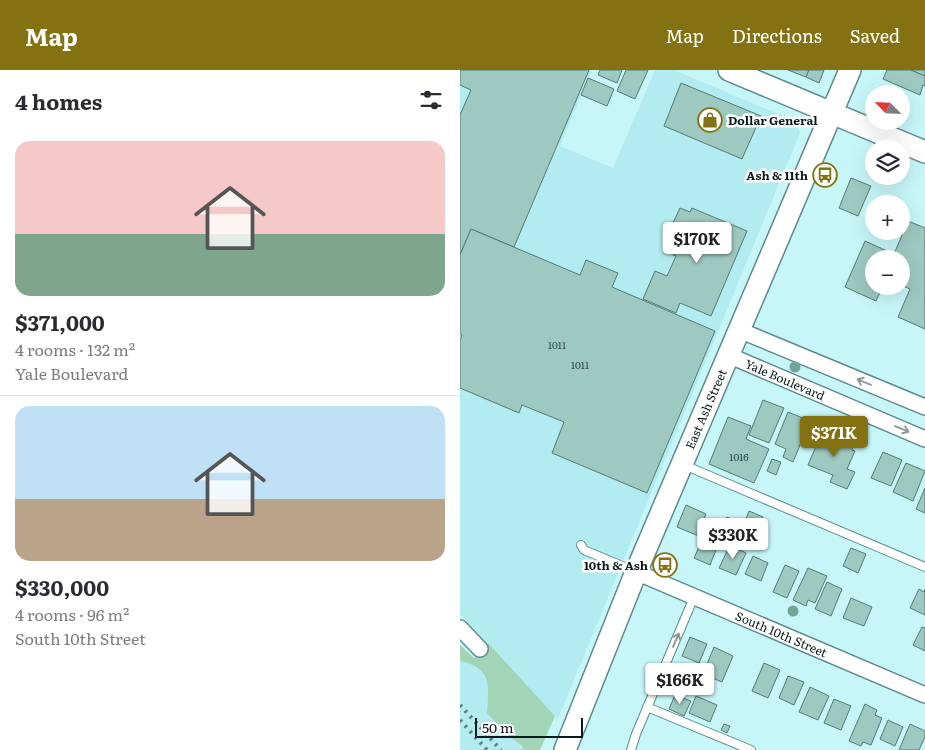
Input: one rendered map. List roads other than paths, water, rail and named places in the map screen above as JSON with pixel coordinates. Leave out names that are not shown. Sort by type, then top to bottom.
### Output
[{"type":"street","points":[[729,70],[925,152]]},
{"type":"street","name":"East Ash Street","points":[[565,750],[636,572],[850,70]]},
{"type":"street","points":[[739,330],[925,408]]},
{"type":"street","name":"Yale Boulevard","points":[[728,355],[925,439]]},
{"type":"street","name":"South 10th Street","points":[[636,572],[925,695]]},
{"type":"street","points":[[460,628],[480,649]]},
{"type":"lane","points":[[682,464],[925,567]]},
{"type":"lane","points":[[581,545],[588,552],[636,572]]},
{"type":"lane","points":[[631,750],[647,707],[694,597]]},
{"type":"lane","points":[[647,707],[751,750]]},
{"type":"railway","points":[[460,705],[501,750]]},
{"type":"railway","points":[[460,720],[487,750]]},
{"type":"place","name":"Dollar General","points":[[710,120]]},
{"type":"place","name":"Ash & 11th","points":[[825,175]]},
{"type":"place","name":"10th & Ash","points":[[665,565]]}]
